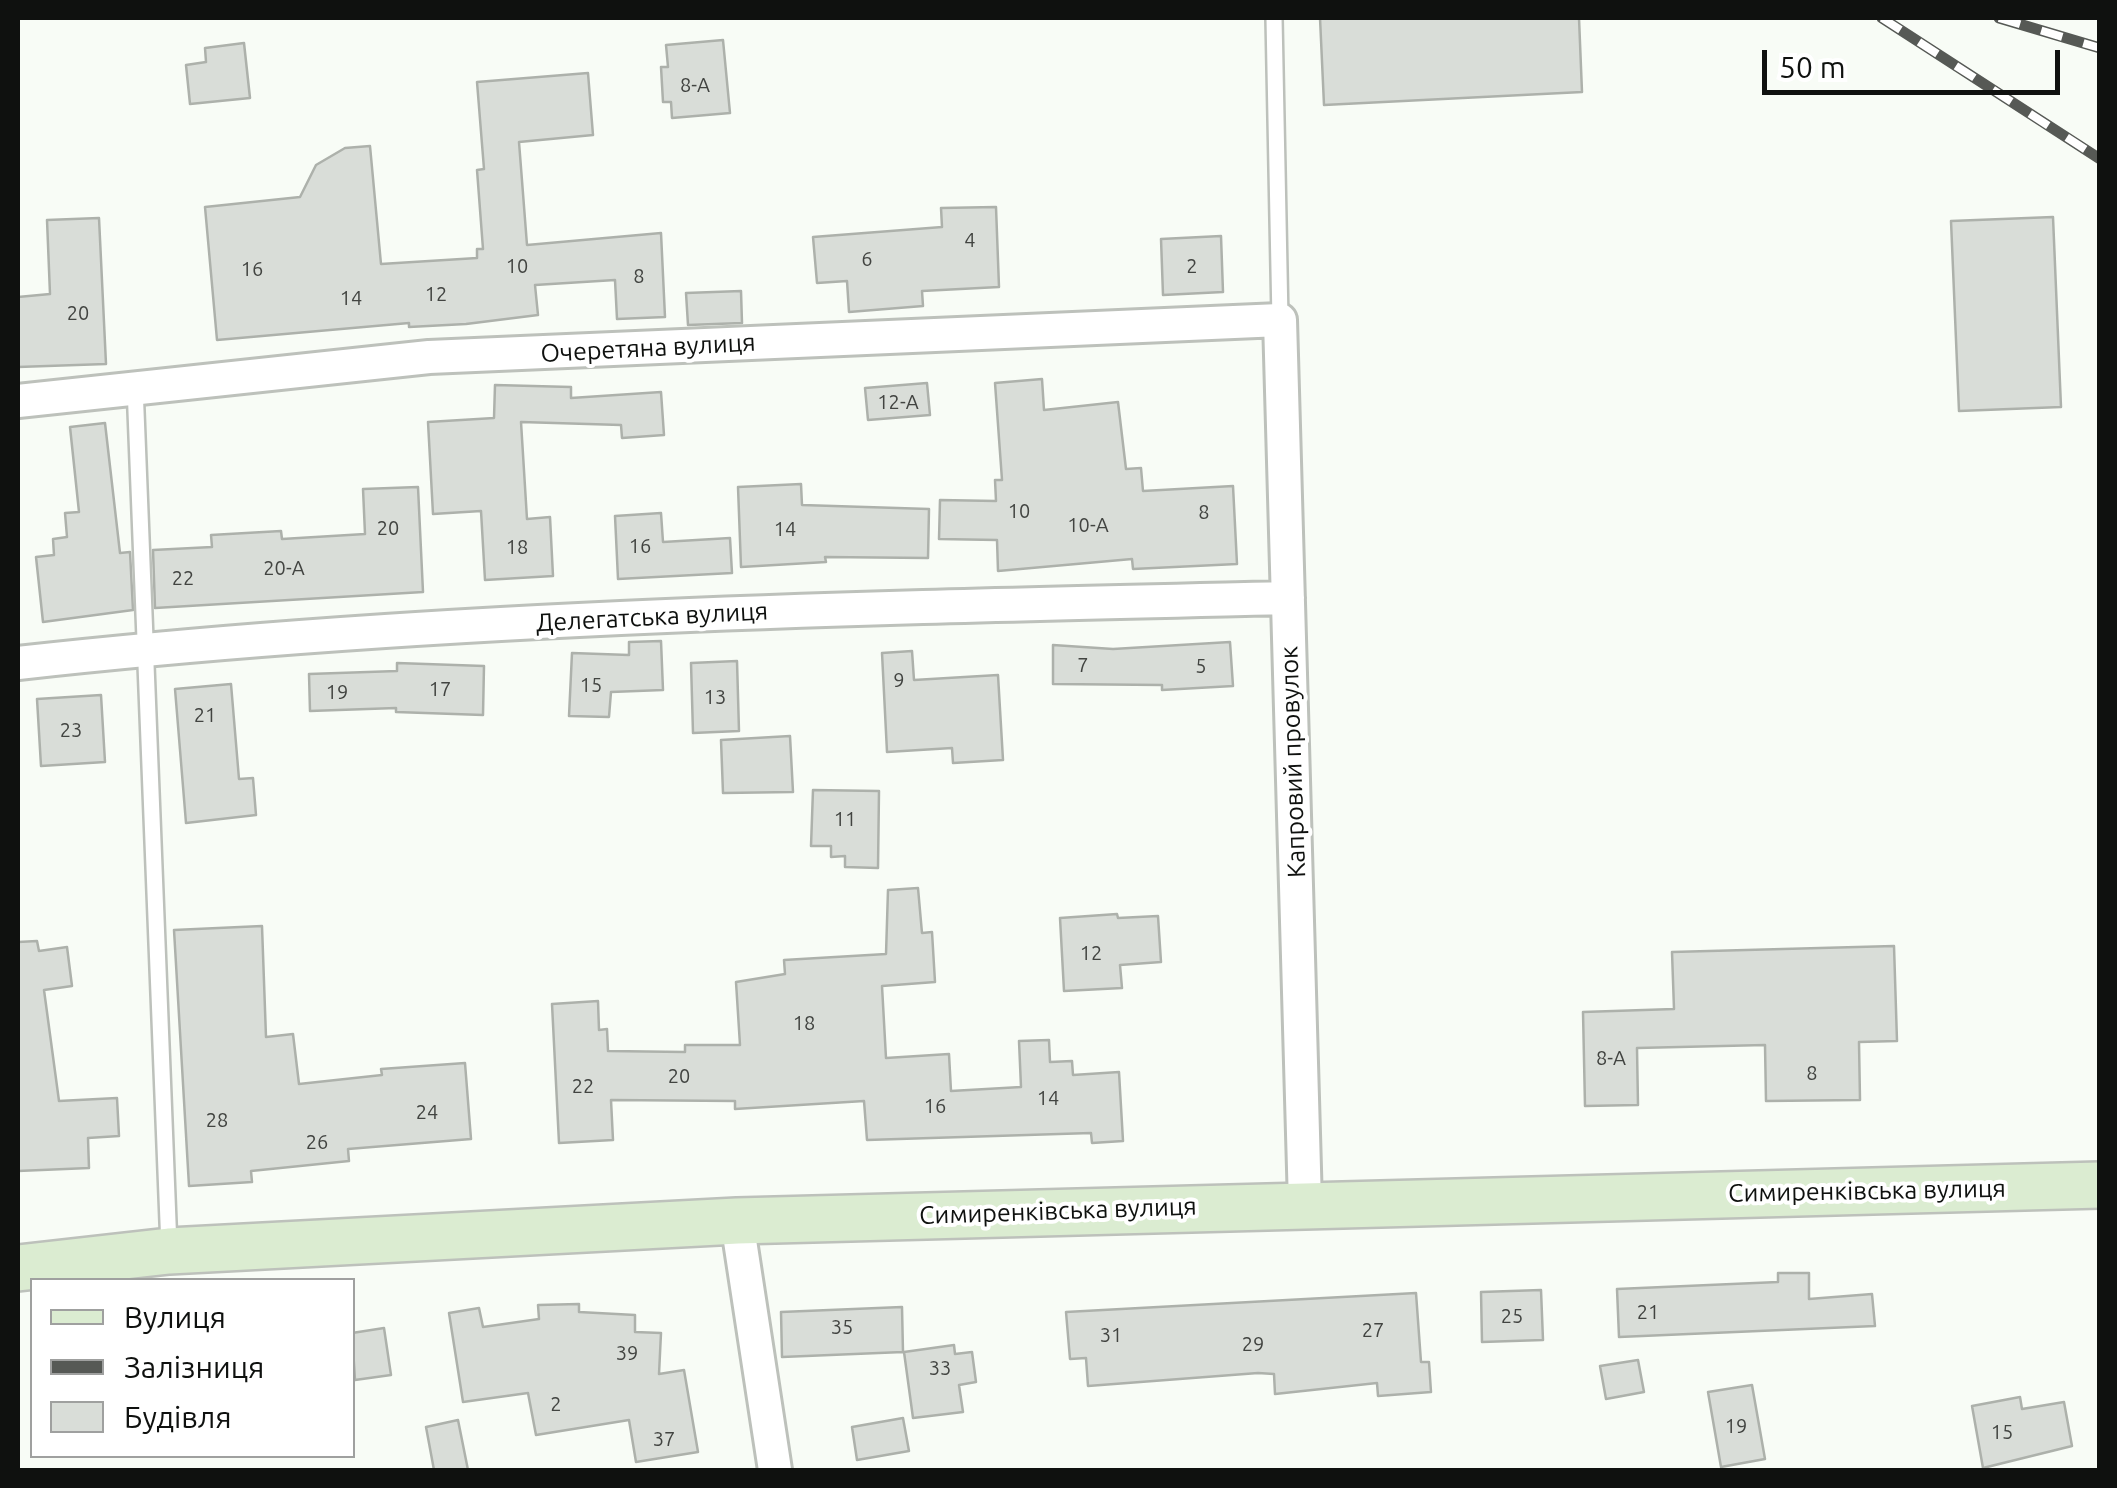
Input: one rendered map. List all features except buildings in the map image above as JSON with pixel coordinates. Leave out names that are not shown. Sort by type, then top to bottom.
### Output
[{"type":"main road","name":"Симиренківська вулиця","points":[[18,1268],[169,1251],[737,1221],[2100,1186]]},
{"type":"street","name":"Очеретяна вулиця","points":[[18,401],[429,358],[1280,320]]},
{"type":"street","name":"Капровий провулок","points":[[1280,320],[1306,1204]]},
{"type":"street","name":"Делегатська вулиця","points":[[18,663],[142,649],[708,612],[1288,598]]},
{"type":"street","points":[[737,1221],[768,1469]]},
{"type":"lane","points":[[1274,18],[1280,320]]},
{"type":"lane","points":[[135,386],[142,649],[169,1251]]},
{"type":"railway","points":[[1882,18],[2100,159]]},
{"type":"railway","points":[[1999,18],[2100,48]]}]
